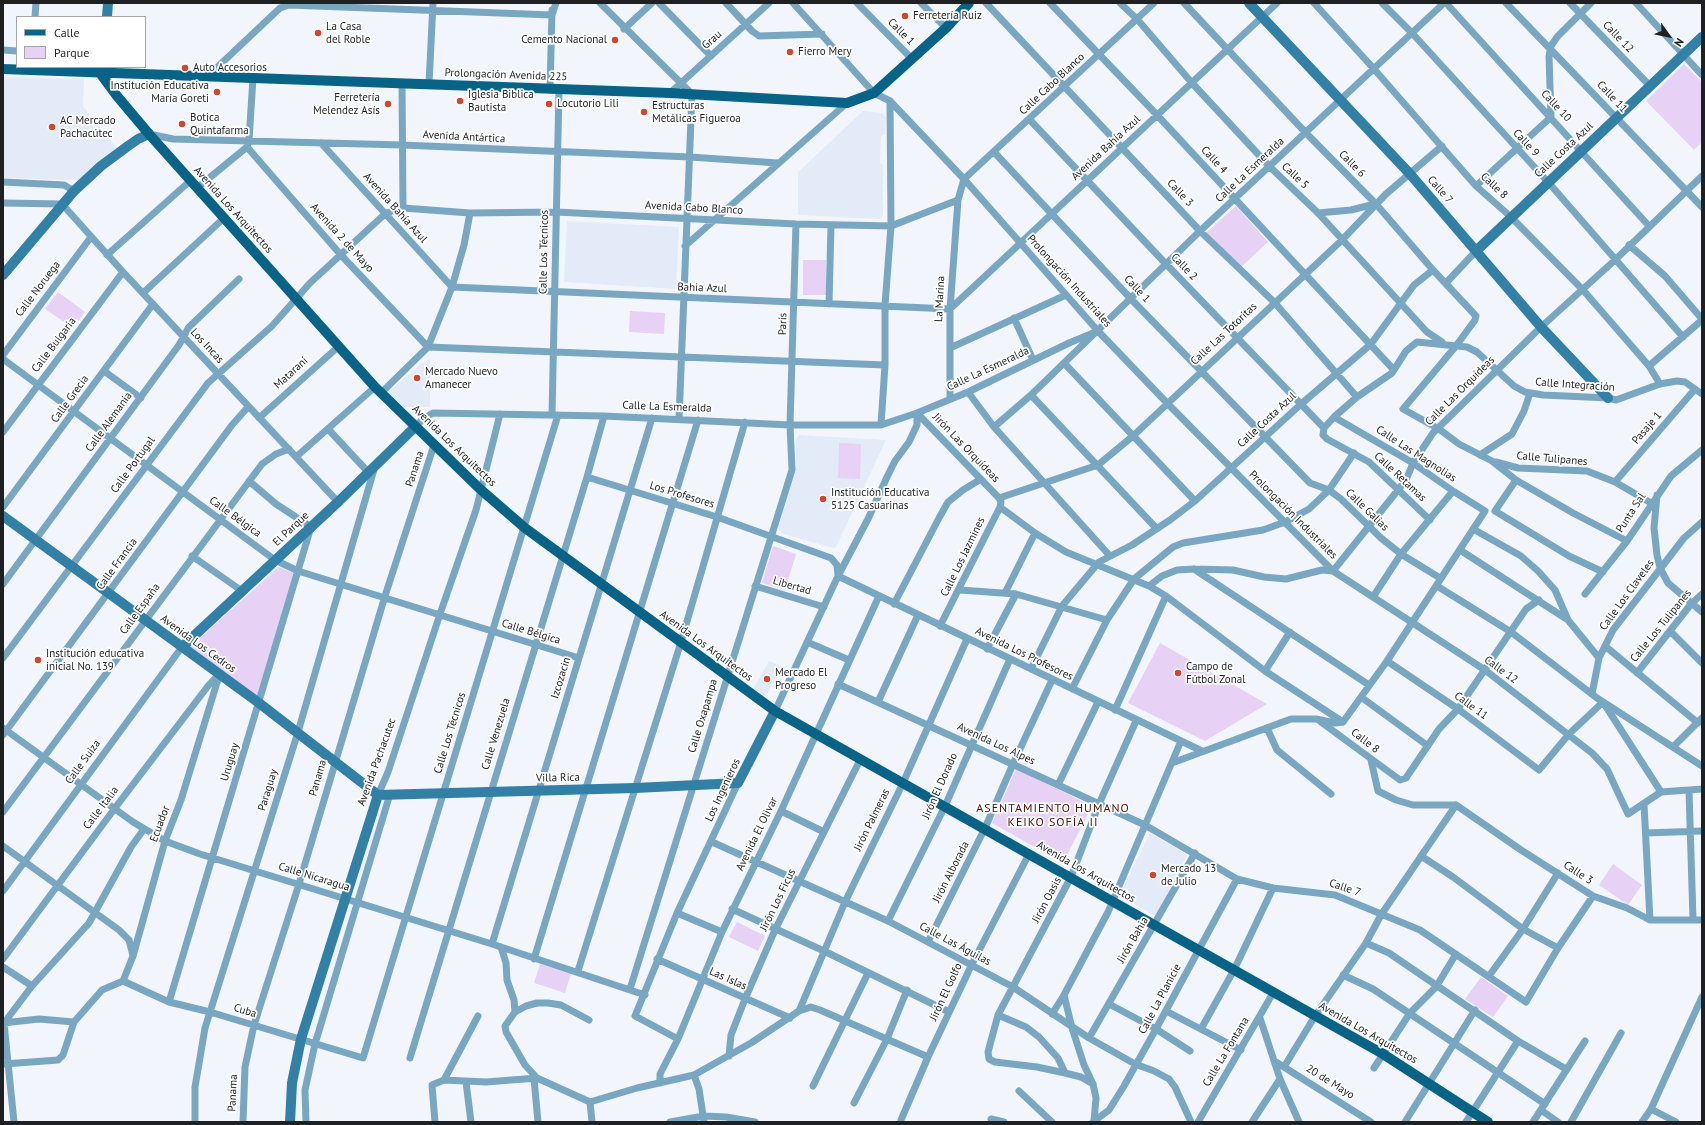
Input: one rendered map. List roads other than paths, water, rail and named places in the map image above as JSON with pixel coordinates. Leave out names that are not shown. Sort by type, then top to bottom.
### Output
[{"type":"main road","name":"Prolongación Avenida 225","points":[[3,69],[101,70],[253,78],[670,93],[848,103],[874,93],[946,28],[969,3]]},
{"type":"main road","name":"Avenida Los Arquitectos","points":[[101,70],[117,96],[378,390],[480,489],[525,528],[775,711],[860,760],[985,828],[1198,951],[1383,1054],[1488,1122]]},
{"type":"street","points":[[35,16],[36,3]]},
{"type":"street","points":[[107,16],[108,3]]},
{"type":"street","points":[[208,76],[280,8],[289,5],[305,3],[433,7],[552,15],[556,3]]},
{"type":"street","name":"Calle Los Técnicos","points":[[363,1058],[405,916],[525,528],[555,415],[553,352],[558,152],[552,3]]},
{"type":"street","points":[[600,3],[624,29],[692,94],[679,419]]},
{"type":"street","points":[[624,29],[652,3]]},
{"type":"street","points":[[659,3],[711,56]]},
{"type":"street","points":[[726,3],[759,36],[822,34]]},
{"type":"street","name":"Grau","points":[[670,93],[769,3]]},
{"type":"street","name":"Prolongación Industriales","points":[[793,3],[874,93],[890,101],[964,180],[1098,331],[1166,403],[1333,571]]},
{"type":"street","name":"Calle 1","points":[[857,3],[912,59]]},
{"type":"street","points":[[921,3],[946,28]]},
{"type":"street","name":"Calle 3","points":[[986,3],[1066,86],[1200,231],[1274,302],[1357,397]]},
{"type":"street","name":"Calle 4","points":[[1050,3],[1157,115],[1394,370]]},
{"type":"street","name":"Calle 5","points":[[1120,3],[1137,19],[1192,83],[1270,167],[1318,213],[1401,301],[1427,332],[1443,343]]},
{"type":"street","name":"Calle Cabo Blanco","points":[[964,180],[995,153],[1154,3]]},
{"type":"street","name":"Calle 6","points":[[1184,3],[1306,133],[1376,204],[1433,270],[1476,316],[1475,320],[1456,346]]},
{"type":"street","name":"Calle 7","points":[[1249,3],[1342,99],[1410,174],[1540,326],[1608,398]]},
{"type":"street","name":"Avenida Bahía Azul","points":[[950,309],[1277,3]]},
{"type":"street","name":"Calle 8","points":[[1314,3],[1476,186],[1511,217],[1582,290],[1649,366],[1660,384]]},
{"type":"street","name":"Calle 9","points":[[1382,3],[1412,33],[1516,150],[1548,182],[1683,337]]},
{"type":"street","name":"Calle La Esmeralda","points":[[415,426],[423,418],[433,413],[604,416],[790,425],[881,425],[917,413],[968,392],[1033,360],[1098,331],[1200,231],[1445,3]]},
{"type":"street","name":"Calle 10","points":[[1445,3],[1582,150],[1649,226]]},
{"type":"street","name":"Calle 11","points":[[1506,3],[1550,51],[1702,207]]},
{"type":"street","name":"Calle 12","points":[[1570,3],[1650,86]]},
{"type":"street","points":[[1476,186],[1551,117],[1550,51],[1557,37],[1591,3]]},
{"type":"street","points":[[1636,3],[1702,75]]},
{"type":"street","points":[[429,84],[433,7]]},
{"type":"street","name":"Calle Costa Azul","points":[[1446,283],[1511,217],[1702,37]]},
{"type":"street","points":[[3,50],[16,51]]},
{"type":"street","points":[[107,255],[194,184],[248,143],[253,78]]},
{"type":"street","points":[[386,214],[403,208],[402,83]]},
{"type":"street","points":[[881,425],[891,226],[890,101]]},
{"type":"street","points":[[685,246],[848,103]]},
{"type":"street","name":"Calle 2","points":[[1030,120],[1300,405],[1324,428]]},
{"type":"street","points":[[3,275],[74,191],[101,166],[138,139],[150,134]]},
{"type":"street","name":"Avenida Antártica","points":[[150,134],[173,139],[248,143],[402,145],[690,157],[778,163]]},
{"type":"street","name":"Avenida 2 de Mayo","points":[[248,143],[340,254],[428,347]]},
{"type":"street","name":"Avenida Bahía Azul","points":[[321,143],[452,287]]},
{"type":"street","name":"Calle Las Totoritas","points":[[999,498],[1098,465],[1133,436],[1166,403],[1342,240],[1376,204],[1442,146]]},
{"type":"street","name":"Calle 1","points":[[995,153],[1053,213],[1131,299],[1266,438]]},
{"type":"street","name":"Calle Las Orquídeas","points":[[1333,571],[1406,480],[1413,463],[1433,433],[1439,429],[1540,326],[1615,260],[1702,176]]},
{"type":"street","points":[[958,200],[964,180]]},
{"type":"street","points":[[3,182],[64,185],[74,191]]},
{"type":"street","name":"Avenida Cabo Blanco","points":[[403,208],[470,212],[556,212],[796,224],[891,226],[958,200]]},
{"type":"street","name":"La Marina","points":[[950,399],[950,309],[958,200]]},
{"type":"street","points":[[3,203],[62,204]]},
{"type":"street","name":"Los Incas","points":[[62,204],[122,272],[338,502]]},
{"type":"street","points":[[1318,213],[1351,210],[1376,204]]},
{"type":"street","points":[[296,457],[428,347],[452,287],[464,245],[470,212]]},
{"type":"street","name":"Calle Portugal","points":[[3,658],[72,568],[208,383],[272,326],[296,298],[340,254],[386,214]]},
{"type":"street","points":[[143,293],[224,218]]},
{"type":"street","name":"París","points":[[790,425],[796,224]]},
{"type":"street","points":[[829,304],[831,225]]},
{"type":"street","name":"Calle Noruega","points":[[3,355],[91,237]]},
{"type":"street","points":[[1629,245],[1665,276],[1702,320],[1649,366]]},
{"type":"street","name":"Calle Costa Azul","points":[[1031,670],[1062,606],[1099,562],[1132,545],[1157,529],[1195,501],[1232,469],[1300,405],[1371,344],[1414,285],[1433,270]]},
{"type":"street","name":"Calle Bulgaria","points":[[3,432],[122,272]]},
{"type":"street","name":"Calle Alemania","points":[[3,584],[141,398],[184,337],[189,327],[238,279]]},
{"type":"street","name":"Bahia Azul","points":[[452,287],[555,293],[794,303],[886,305],[950,309]]},
{"type":"street","points":[[950,348],[1066,295]]},
{"type":"street","name":"Calle Grecia","points":[[3,507],[153,304]]},
{"type":"street","points":[[1014,318],[1033,360]]},
{"type":"street","points":[[994,427],[1031,395],[1098,331]]},
{"type":"street","points":[[1324,428],[1357,397],[1378,384],[1394,370],[1412,344],[1422,342],[1443,343]]},
{"type":"street","name":"Calle Integración","points":[[1443,343],[1467,347],[1478,352],[1514,386],[1530,393],[1608,398],[1616,400],[1660,384],[1677,381],[1685,382],[1702,394]]},
{"type":"street","name":"Matarani","points":[[259,418],[338,346]]},
{"type":"street","name":"Calle Tulipanes","points":[[1456,346],[1403,408],[1439,429],[1459,444],[1492,461],[1518,468],[1587,472],[1615,482],[1651,503]]},
{"type":"street","points":[[428,347],[885,365]]},
{"type":"street","name":"Calle Bélgica","points":[[3,359],[275,560],[298,570],[579,658]]},
{"type":"street","points":[[1064,363],[1195,501]]},
{"type":"street","points":[[104,372],[141,398]]},
{"type":"street","name":"Pasaje 1","points":[[1615,482],[1695,389]]},
{"type":"street","points":[[968,392],[994,427],[1110,556]]},
{"type":"street","points":[[1480,455],[1512,434],[1524,411],[1530,393]]},
{"type":"street","points":[[1031,395],[1157,529]]},
{"type":"street","name":"Calle Francia","points":[[4,731],[108,594],[232,425],[248,407]]},
{"type":"street","name":"Jirón Las Orquídeas","points":[[917,413],[999,498]]},
{"type":"street","name":"Los Ingenieros","points":[[678,1039],[635,1016],[645,995],[657,959],[677,913],[712,842],[738,783],[775,711],[838,576],[895,461],[909,442],[917,425],[917,413]]},
{"type":"street","name":"Avenida Pachacutec","points":[[290,1122],[292,1083],[301,1040],[378,795],[388,772],[476,510],[480,489],[500,414]]},
{"type":"street","name":"Calle Venezuela","points":[[410,1058],[450,931],[490,792],[587,477],[604,416]]},
{"type":"street","name":"Calle Las Magnolias","points":[[1334,417],[1413,463],[1453,491],[1486,511],[1473,529]]},
{"type":"street","name":"Izcozacin","points":[[492,944],[652,418]]},
{"type":"street","points":[[534,959],[698,420]]},
{"type":"street","points":[[578,971],[681,642],[745,422]]},
{"type":"street","name":"Calle Oxapampa","points":[[630,989],[754,586],[792,470],[790,425]]},
{"type":"street","name":"El Parque","points":[[182,647],[338,502],[415,426]]},
{"type":"street","name":"Calle Retamas","points":[[1324,428],[1323,435],[1327,439],[1369,462],[1430,520]]},
{"type":"street","points":[[328,429],[372,469]]},
{"type":"street","name":"Calle Galias","points":[[1266,438],[1310,483],[1329,490],[1341,499],[1381,538],[1401,554],[1440,578]]},
{"type":"street","name":"Panama","points":[[243,1122],[245,1067],[254,1025],[299,884],[385,596],[434,445]]},
{"type":"street","name":"Calle España","points":[[3,812],[249,481],[268,458],[289,449]]},
{"type":"street","name":"Punta Sal","points":[[1586,594],[1627,541],[1651,503],[1671,476],[1702,450]]},
{"type":"street","points":[[1072,689],[1106,620],[1134,579],[1173,547],[1183,543],[1263,530],[1285,522],[1309,509],[1329,490],[1354,453]]},
{"type":"street","name":"Calle Tulipanes","points":[[1492,461],[1516,480],[1573,513],[1627,541]]},
{"type":"street","name":"Paraguay","points":[[195,1122],[195,1088],[205,1028],[298,732],[342,584],[372,469]]},
{"type":"street","name":"Los Profesores","points":[[587,477],[717,517],[831,558],[837,565],[838,576]]},
{"type":"street","points":[[894,604],[938,518],[948,502],[980,479]]},
{"type":"street","points":[[1516,480],[1496,511],[1569,556],[1603,572]]},
{"type":"street","points":[[249,481],[276,504],[311,527]]},
{"type":"street","points":[[1373,597],[1401,554],[1453,491]]},
{"type":"street","points":[[1657,495],[1654,528],[1660,568],[1668,583],[1702,612]]},
{"type":"street","points":[[999,498],[1000,507],[1035,533],[1066,552],[1134,579],[1166,596],[1265,671],[1343,722]]},
{"type":"street","name":"Calle Los Jazmines","points":[[940,626],[960,590],[1000,507]]},
{"type":"street","name":"Avenida Los Cedros","points":[[3,516],[298,732],[378,795]]},
{"type":"street","name":"Calle Los Claveles","points":[[1592,694],[1599,658],[1613,630],[1684,538],[1702,522]]},
{"type":"street","name":"Uruguay","points":[[169,1002],[311,527]]},
{"type":"street","points":[[1172,763],[1291,719],[1316,719],[1334,723],[1343,722],[1387,661],[1473,529],[1521,556],[1538,571],[1555,590],[1568,620],[1599,658]]},
{"type":"street","points":[[1005,593],[1035,533]]},
{"type":"street","points":[[1460,550],[1568,620]]},
{"type":"street","points":[[192,556],[242,592]]},
{"type":"street","points":[[1149,586],[1162,576],[1177,570],[1194,568],[1233,570],[1264,578],[1286,579],[1322,570],[1333,571]]},
{"type":"street","points":[[1194,568],[1369,685]]},
{"type":"street","name":"Calle 12","points":[[1333,571],[1485,670],[1592,753],[1607,769],[1628,814],[1644,804]]},
{"type":"street","name":"Avenida Los Profesores","points":[[838,576],[1202,752]]},
{"type":"street","name":"Libertad","points":[[754,586],[824,607]]},
{"type":"street","points":[[1437,586],[1511,632],[1603,702],[1674,746],[1702,766]]},
{"type":"street","points":[[960,590],[1016,594],[1062,606],[1106,620]]},
{"type":"street","points":[[987,648],[1016,594]]},
{"type":"street","name":"Calle Los Tulipanes","points":[[1637,672],[1691,604],[1702,594]]},
{"type":"street","name":"Avenida El Olivar","points":[[660,1083],[660,1074],[678,1039],[701,979],[722,932],[781,811],[879,596]]},
{"type":"street","points":[[1115,710],[1166,596]]},
{"type":"street","points":[[1361,697],[1428,746],[1439,729],[1458,709],[1526,609],[1539,600]]},
{"type":"street","points":[[878,702],[918,615]]},
{"type":"street","points":[[1670,631],[1702,663]]},
{"type":"street","points":[[1265,671],[1290,632]]},
{"type":"street","name":"Jirón Palmeras","points":[[798,1011],[845,902],[903,783],[927,725],[967,639]]},
{"type":"street","points":[[807,642],[849,660]]},
{"type":"street","points":[[1605,646],[1700,720],[1674,746]]},
{"type":"street","name":"Calle Suiza","points":[[3,891],[182,647]]},
{"type":"street","name":"Jirón El Dorado","points":[[888,921],[944,806],[1010,659]]},
{"type":"street","name":"Calle 11","points":[[1387,661],[1458,709],[1539,770],[1568,734]]},
{"type":"street","name":"Calle Italia","points":[[3,958],[115,808],[208,686],[219,674]]},
{"type":"street","name":"Ecuador","points":[[123,981],[133,956],[165,841],[181,800],[219,674]]},
{"type":"street","name":"Jirón Alborada","points":[[928,942],[985,828],[1052,680]]},
{"type":"street","name":"Avenida Los Alpes","points":[[838,684],[1145,825]]},
{"type":"street","points":[[1058,785],[1098,702]]},
{"type":"street","points":[[1568,734],[1603,702]]},
{"type":"street","points":[[1603,702],[1661,792]]},
{"type":"street","name":"Calle 8","points":[[1316,719],[1400,780],[1406,778],[1411,772],[1428,746]]},
{"type":"street","name":"Jirón Oasis","points":[[1065,1073],[1037,1067],[995,1062],[989,1058],[988,1052],[998,1015],[1071,877],[1099,804],[1136,721]]},
{"type":"street","points":[[1267,728],[1276,750],[1331,794]]},
{"type":"street","name":"Calle Nicaragua","points":[[4,731],[144,829],[165,841],[212,858],[405,916],[534,959],[578,971],[645,995]]},
{"type":"street","points":[[1052,1014],[1064,995],[1112,901],[1181,742]]},
{"type":"street","name":"Jirón Los Ficus","points":[[729,1056],[731,1035],[775,930],[860,760]]},
{"type":"street","points":[[1371,760],[1378,791],[1396,800],[1413,805],[1456,804]]},
{"type":"street","name":"Villa Rica","points":[[378,795],[586,790],[738,783]]},
{"type":"street","points":[[1650,920],[1644,804],[1661,792],[1702,789]]},
{"type":"street","points":[[1689,791],[1693,919]]},
{"type":"street","points":[[306,1122],[305,1090],[315,1044],[390,794]]},
{"type":"street","points":[[1284,1067],[1315,1016],[1366,943],[1381,915],[1456,804]]},
{"type":"street","name":"Calle 3","points":[[1456,804],[1521,850],[1594,896],[1627,908],[1650,920],[1702,920]]},
{"type":"street","points":[[781,811],[824,832]]},
{"type":"street","name":"Calle 7","points":[[1145,825],[1237,879],[1273,888],[1335,895],[1420,930],[1526,1002],[1558,948]]},
{"type":"street","points":[[14,1122],[6,1064],[3,1023],[32,986],[89,923],[131,847],[144,829]]},
{"type":"street","points":[[1646,833],[1702,831]]},
{"type":"street","name":"Calle Las Águilas","points":[[712,842],[888,921],[1013,987],[1072,1028],[1135,1064],[1161,1074],[1169,1079],[1175,1087],[1191,1122]]},
{"type":"street","points":[[3,846],[25,860],[95,914],[119,930],[129,940],[133,956]]},
{"type":"street","name":"Jirón Bahia","points":[[1089,1038],[1195,853]]},
{"type":"street","name":"Jirón El Golfo","points":[[901,1120],[928,1057],[972,964],[1029,854]]},
{"type":"street","points":[[1421,856],[1453,877],[1523,929],[1558,948],[1594,896]]},
{"type":"street","points":[[1489,976],[1523,929],[1558,873]]},
{"type":"street","name":"Calle La Planicie","points":[[1094,1122],[1108,1110],[1156,1029],[1237,879]]},
{"type":"street","points":[[1201,1029],[1234,970],[1273,888]]},
{"type":"street","points":[[732,910],[907,990],[949,1012]]},
{"type":"street","points":[[677,913],[722,932]]},
{"type":"street","points":[[1366,943],[1389,954],[1436,987],[1566,1069]]},
{"type":"street","points":[[501,948],[506,963],[507,980],[514,1000],[515,1012]]},
{"type":"street","points":[[1374,1068],[1410,1013],[1436,987],[1456,954]]},
{"type":"street","name":"Las Islas","points":[[657,959],[790,1018]]},
{"type":"street","points":[[3,966],[32,986]]},
{"type":"street","points":[[813,1086],[844,1019],[868,973]]},
{"type":"street","points":[[1342,976],[1373,989],[1410,1013],[1543,1107],[1558,1122]]},
{"type":"street","points":[[6,1064],[58,1060],[63,1055],[74,1022],[102,990],[123,981]]},
{"type":"street","name":"Cuba","points":[[123,981],[169,1002],[210,1012],[363,1058]]},
{"type":"street","points":[[854,1103],[887,1039],[907,990]]},
{"type":"street","name":"Calle La Fontana","points":[[1198,1122],[1260,1018],[1273,993]]},
{"type":"street","points":[[1064,995],[1072,1028],[1084,1065],[1093,1084],[1096,1098],[1094,1122]]},
{"type":"street","points":[[1642,1122],[1651,1109],[1702,997]]},
{"type":"street","points":[[589,1020],[561,1005],[537,1003],[526,1006],[515,1012],[505,1026],[506,1032],[525,1065],[536,1078],[590,1102],[694,1075],[729,1056],[790,1018],[798,1011],[811,1007],[844,1019],[928,1057]]},
{"type":"street","points":[[1109,1004],[1156,1029],[1190,1051]]},
{"type":"street","points":[[1405,1122],[1474,1010]]},
{"type":"street","points":[[1166,1011],[1241,1050]]},
{"type":"street","points":[[998,1015],[1026,1027],[1039,1037],[1058,1058],[1065,1073],[1081,1077],[1093,1084]]},
{"type":"street","points":[[444,1080],[478,1016]]},
{"type":"street","points":[[1260,1018],[1276,1062],[1280,1079],[1299,1122]]},
{"type":"street","points":[[3,1023],[39,1019],[74,1022]]},
{"type":"street","points":[[1571,1122],[1621,1033]]},
{"type":"street","points":[[1466,1122],[1518,1040]]},
{"type":"street","points":[[1532,1122],[1585,1041]]},
{"type":"street","name":"20 de Mayo","points":[[1276,1062],[1371,1122]]},
{"type":"street","points":[[694,1075],[704,1119]]},
{"type":"street","points":[[435,1122],[432,1085],[444,1080],[466,1082],[536,1078]]},
{"type":"street","points":[[536,1078],[538,1122]]},
{"type":"street","points":[[1252,1122],[1280,1079]]},
{"type":"street","points":[[466,1082],[471,1122]]},
{"type":"street","points":[[1019,1090],[1052,1122]]},
{"type":"street","points":[[590,1102],[592,1122]]},
{"type":"street","points":[[1651,1109],[1676,1122]]},
{"type":"street","points":[[670,1122],[726,1116],[752,1121]]},
{"type":"street","points":[[991,1119],[1004,1122]]},
{"type":"place","name":"Ferretería Ruiz","points":[[905,16]]},
{"type":"place","name":"La Casa del Roble","points":[[318,33]]},
{"type":"place","name":"Cemento Nacional","points":[[615,40]]},
{"type":"place","name":"Fierro Mery","points":[[790,52]]},
{"type":"place","name":"Auto Accesorios","points":[[185,68]]},
{"type":"place","name":"Institución Educativa María Goreti","points":[[217,92]]},
{"type":"place","name":"Iglesia Biblica Bautista","points":[[460,101]]},
{"type":"place","name":"Ferretería Melendez Asís","points":[[388,104]]},
{"type":"place","name":"Locutorio Lili","points":[[549,104]]},
{"type":"place","name":"Estructuras Metálicas Figueroa","points":[[644,112]]},
{"type":"place","name":"Botica Quintafarma","points":[[182,124]]},
{"type":"place","name":"AC Mercado Pachacútec","points":[[52,127]]},
{"type":"place","name":"Mercado Nuevo Amanecer","points":[[417,378]]},
{"type":"place","name":"Institución Educativa 5125 Casuarinas","points":[[823,499]]},
{"type":"place","name":"Institución educativa inicial No. 139","points":[[38,660]]},
{"type":"place","name":"Campo de Fútbol Zonal","points":[[1178,673]]},
{"type":"place","name":"Mercado El Progreso","points":[[767,679]]},
{"type":"place","name":"Mercado 13 de Julio","points":[[1153,875]]},
{"type":"district","name":"ASENTAMIENTO HUMANO KEIKO SOFÍA II","points":[[1053,816]]}]
